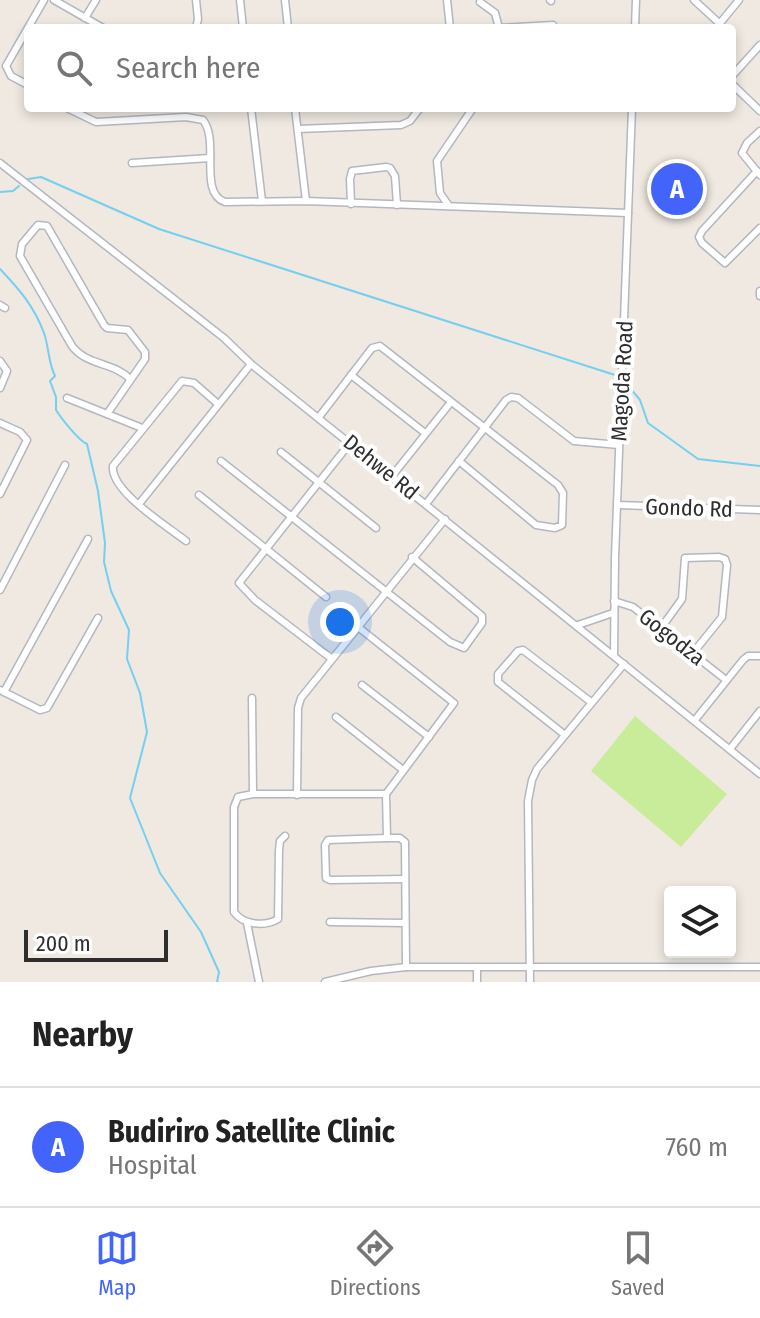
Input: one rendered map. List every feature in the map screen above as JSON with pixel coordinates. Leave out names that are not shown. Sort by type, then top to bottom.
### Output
[{"type":"street","points":[[31,24],[44,0]]},
{"type":"street","points":[[54,0],[96,24]]},
{"type":"street","points":[[85,18],[96,0]]},
{"type":"street","points":[[196,0],[196,24]]},
{"type":"street","points":[[240,0],[243,24]]},
{"type":"street","points":[[285,0],[288,24]]},
{"type":"street","points":[[447,0],[450,24]]},
{"type":"street","points":[[635,24],[636,0]]},
{"type":"street","points":[[694,0],[716,24]]},
{"type":"street","points":[[718,24],[739,0]]},
{"type":"street","points":[[480,2],[493,11],[498,24]]},
{"type":"street","points":[[24,37],[6,66],[11,76],[24,83]]},
{"type":"street","points":[[736,72],[760,45]]},
{"type":"street","points":[[736,88],[760,110]]},
{"type":"street","points":[[75,112],[96,122],[199,118],[209,129],[213,192],[225,202],[306,201],[628,213]]},
{"type":"street","points":[[251,112],[262,201]]},
{"type":"street","points":[[296,112],[306,201]]},
{"type":"street","points":[[298,129],[401,125],[410,121],[417,112]]},
{"type":"street","points":[[449,206],[440,193],[437,161],[470,112]]},
{"type":"street","name":"Magoda Road","points":[[614,655],[632,112]]},
{"type":"street","points":[[760,131],[742,150],[743,158],[758,173],[699,237],[725,263],[760,228]]},
{"type":"street","points":[[132,163],[210,158]]},
{"type":"street","name":"Dehwe Rd","points":[[0,163],[224,338],[251,364],[760,774]]},
{"type":"street","points":[[351,204],[352,171],[386,167],[395,176],[397,205]]},
{"type":"street","points":[[107,414],[145,359],[143,346],[126,329],[107,328],[104,325],[50,230],[44,224],[38,225],[22,244],[20,256],[72,346],[84,358],[121,370],[130,379]]},
{"type":"street","points":[[319,417],[372,348],[380,346],[561,488],[564,501],[562,525],[555,528],[536,525],[459,461]]},
{"type":"street","points":[[0,361],[7,371],[0,388]]},
{"type":"street","points":[[139,504],[251,364]]},
{"type":"street","points":[[351,375],[425,433]]},
{"type":"street","points":[[186,541],[116,483],[112,471],[115,462],[182,381],[194,383],[218,404]]},
{"type":"street","points":[[426,504],[506,400],[514,397],[574,441],[619,445]]},
{"type":"street","points":[[67,398],[142,428]]},
{"type":"street","points":[[392,476],[451,402]]},
{"type":"street","points":[[0,423],[20,432],[27,440],[0,494]]},
{"type":"street","points":[[332,659],[240,586],[241,578],[350,443]]},
{"type":"street","points":[[281,452],[376,528]]},
{"type":"street","points":[[221,461],[450,642],[464,648],[482,623],[482,616],[412,557]]},
{"type":"street","points":[[0,590],[65,465]]},
{"type":"street","points":[[199,495],[326,597]]},
{"type":"street","name":"Gondo Rd","points":[[618,505],[760,510]]},
{"type":"street","points":[[297,795],[299,702],[445,519]]},
{"type":"street","points":[[88,539],[2,691],[40,710],[47,708],[98,618]]},
{"type":"street","points":[[661,628],[682,599],[685,558],[725,559],[723,615],[693,653]]},
{"type":"street","name":"Gogodza","points":[[614,601],[633,607],[726,680]]},
{"type":"street","points":[[578,625],[613,613]]},
{"type":"street","points":[[358,627],[453,701],[386,794],[387,838]]},
{"type":"street","points":[[565,735],[498,682],[498,674],[518,651],[523,650],[591,702]]},
{"type":"street","points":[[695,720],[745,658],[760,656]]},
{"type":"street","points":[[530,982],[529,788],[537,769],[624,664]]},
{"type":"street","points":[[362,685],[429,737]]},
{"type":"street","points":[[252,698],[253,794]]},
{"type":"street","points":[[730,749],[760,711]]},
{"type":"street","points":[[336,717],[403,770]]},
{"type":"street","points":[[285,836],[280,841],[279,850],[279,918],[273,923],[240,920],[234,912],[234,807],[240,796],[386,794]]},
{"type":"street","points":[[405,879],[330,880],[326,878],[325,845],[329,839],[400,838],[405,842],[406,967]]},
{"type":"street","points":[[330,922],[405,923]]},
{"type":"street","points":[[247,923],[259,982]]},
{"type":"street","points":[[329,982],[371,971],[406,967],[760,967]]},
{"type":"street","points":[[477,968],[477,982]]},
{"type":"green space","points":[[635,716],[727,794],[681,847],[591,771]]},
{"type":"waterway","points":[[28,179],[41,177],[159,229],[615,375]]},
{"type":"waterway","points":[[0,192],[13,191],[19,186]]},
{"type":"waterway","points":[[0,269],[25,298],[44,333],[55,376],[50,381],[56,397],[56,410],[87,444],[98,491],[105,543],[104,562],[111,591],[129,630],[127,659],[140,693],[147,732],[130,798],[160,873],[201,932],[219,972],[217,982]]},
{"type":"waterway","points":[[625,382],[640,400],[648,423],[698,459],[760,466]]},
{"type":"place","name":"Budiriro Satellite Clinic","points":[[677,189]]}]
